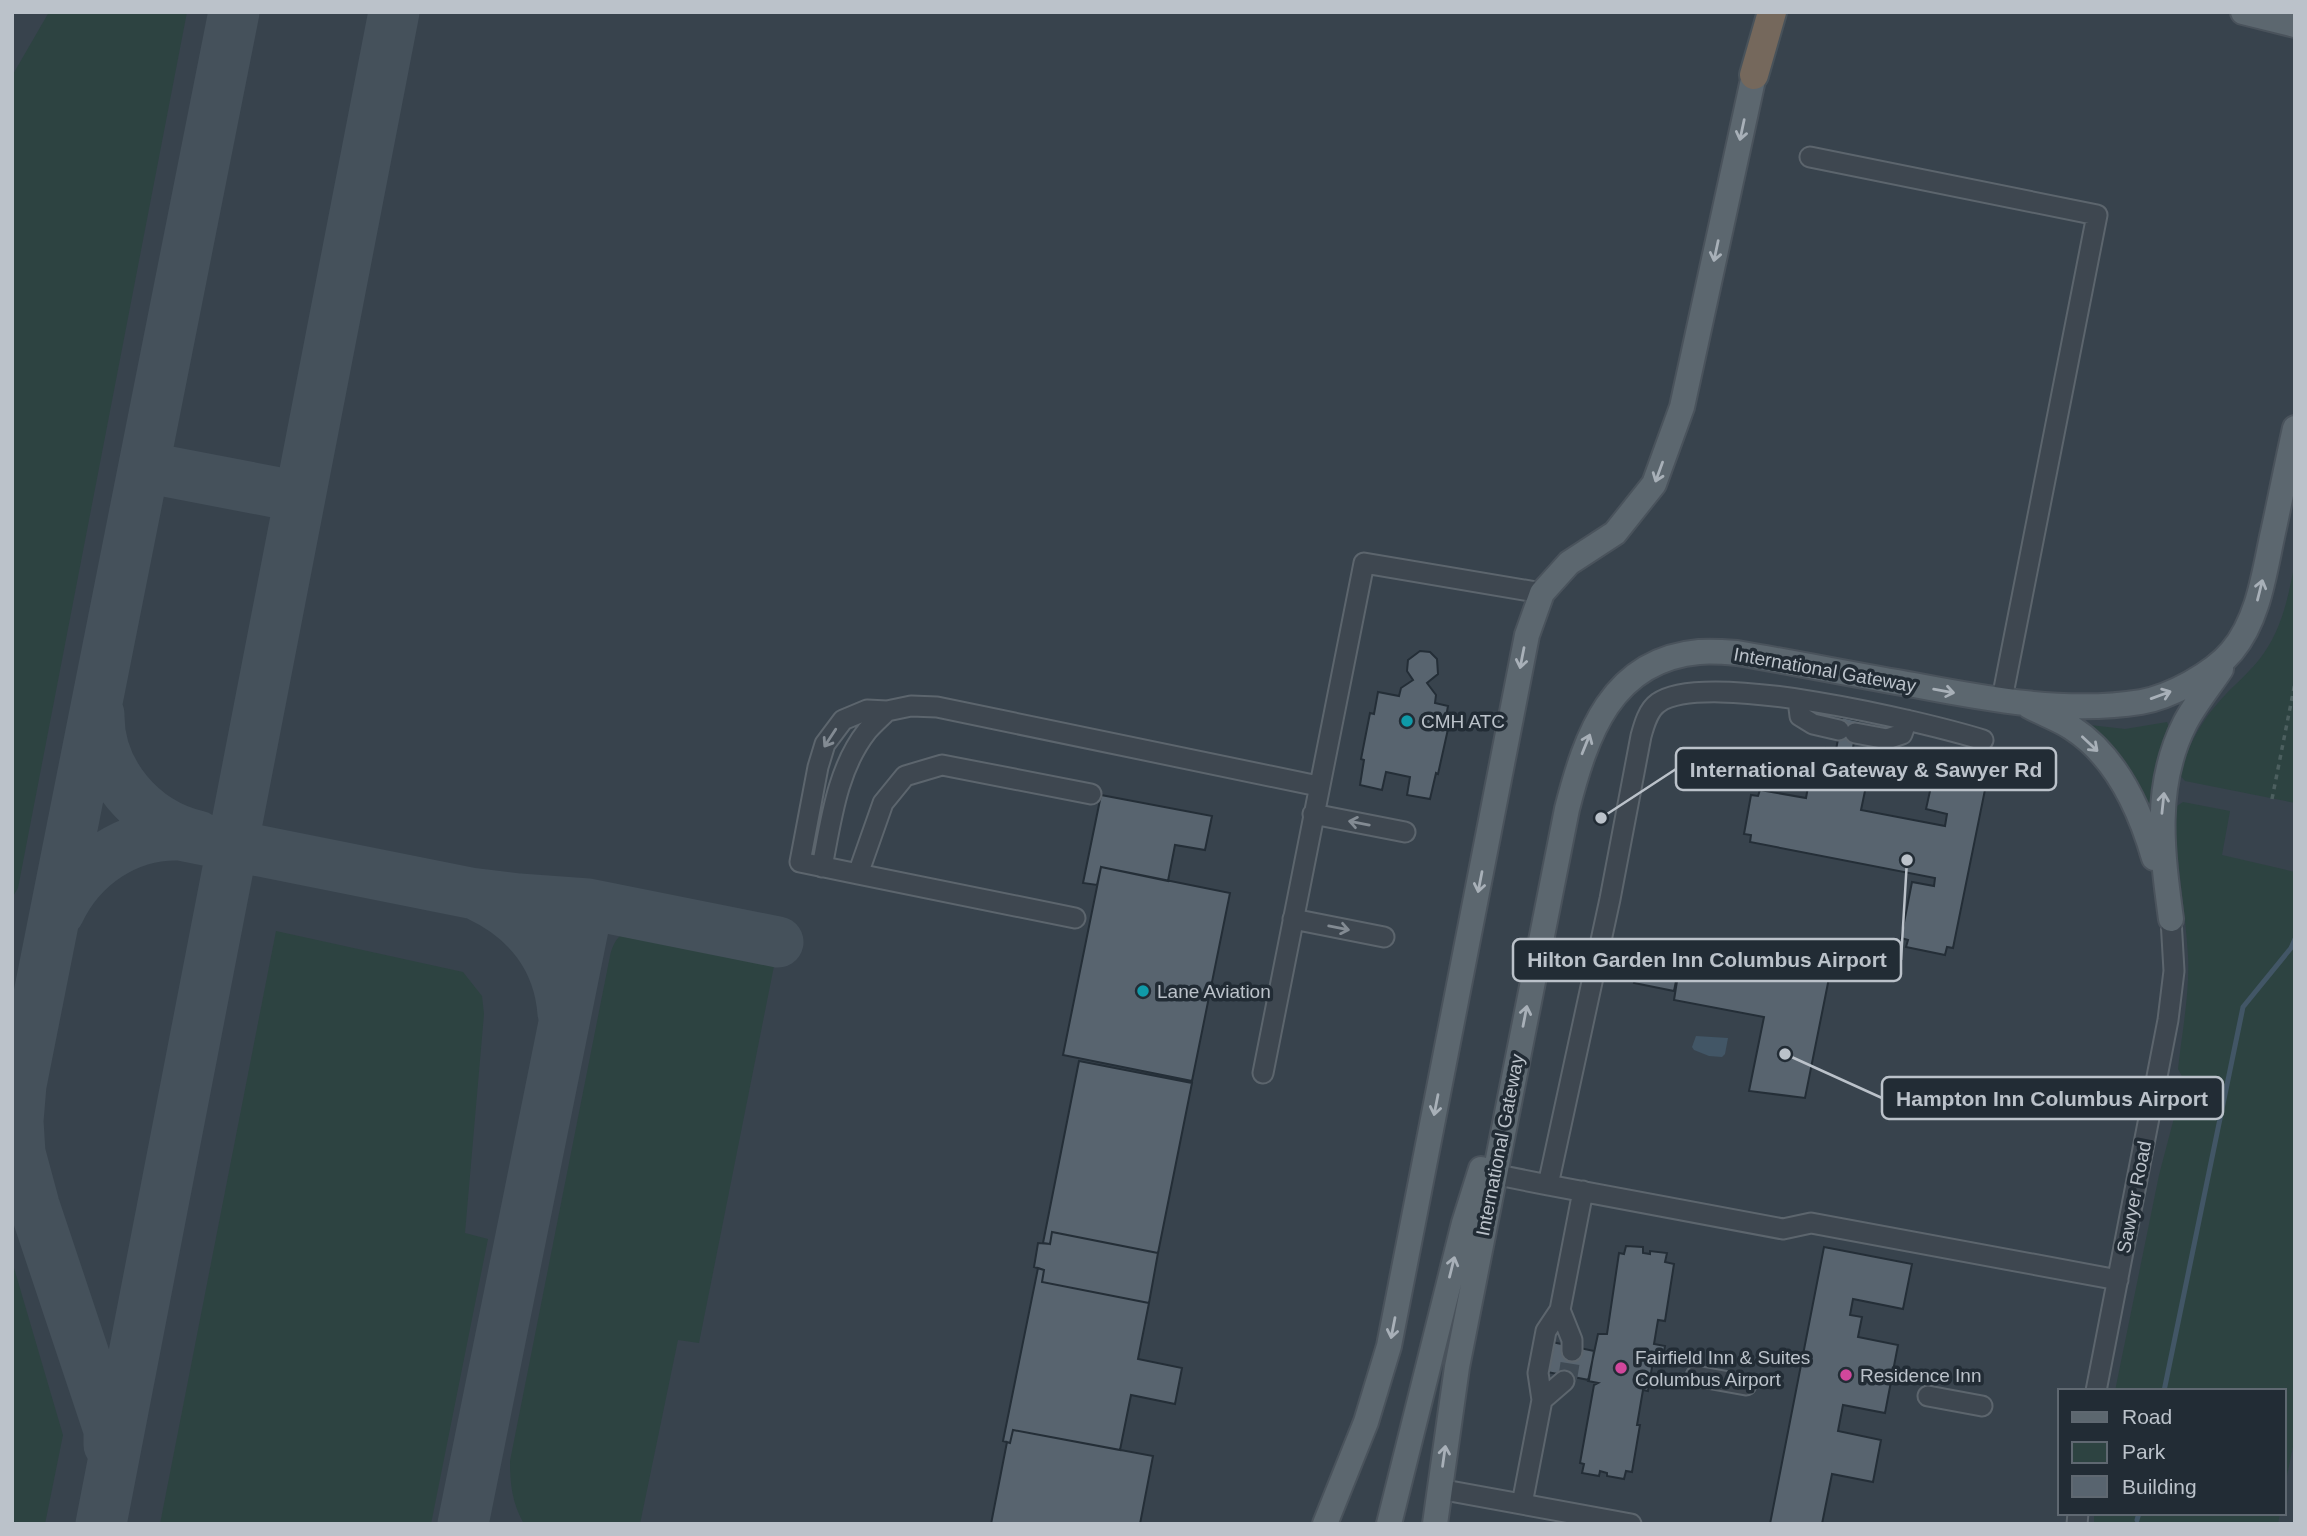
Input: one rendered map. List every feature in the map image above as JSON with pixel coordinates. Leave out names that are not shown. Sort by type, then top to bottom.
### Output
[{"type":"highway","points":[[1754,75],[1755,12]]},
{"type":"highway","points":[[1754,75],[1772,12]]},
{"type":"main road","points":[[2243,12],[2295,25]]},
{"type":"main road","points":[[1334,1524],[1389,1346],[1527,635],[1542,593],[1569,564],[1615,533],[1654,484],[1682,407],[1754,75]]},
{"type":"main road","name":"International Gateway","points":[[1435,1524],[1457,1367],[1567,809],[1583,752],[1595,724],[1618,691],[1637,673],[1665,659],[1699,652],[1737,653],[1961,694],[2091,706],[2142,701],[2187,685],[2232,652],[2246,627],[2259,594],[2295,428]]},
{"type":"main road","points":[[2171,919],[2161,826],[2168,770],[2186,722],[2232,652]]},
{"type":"main road","points":[[2011,700],[2073,729],[2109,761],[2132,799],[2147,833],[2171,919]]},
{"type":"main road","points":[[1389,1524],[1464,1223],[1518,1049]]},
{"type":"main road","points":[[1325,1524],[1366,1422]]},
{"type":"street","points":[[1810,158],[2097,215],[2011,700]]},
{"type":"street","points":[[1263,1073],[1364,563],[1542,593]]},
{"type":"street","points":[[1548,1185],[1610,899],[1640,736],[1646,718],[1657,703],[1677,695],[1725,692],[1798,700],[1907,719],[1983,740]]},
{"type":"street","points":[[1798,700],[1800,716],[1813,724],[1888,740],[1902,734],[1907,719]]},
{"type":"street","points":[[1075,918],[800,862],[818,767],[825,744],[843,720],[867,710],[887,711],[911,706],[937,707],[1318,786]]},
{"type":"street","points":[[822,867],[833,807],[849,760],[867,731],[887,711]]},
{"type":"street","points":[[858,874],[883,803],[905,776],[942,765],[1091,794]]},
{"type":"street","points":[[1313,814],[1405,832]]},
{"type":"street","points":[[1293,919],[1384,937]]},
{"type":"street","name":"Sawyer Road","points":[[2096,1389],[2168,1020],[2174,971],[2171,919]]},
{"type":"street","points":[[1493,1174],[1783,1229],[1811,1223],[2118,1280]]},
{"type":"street","points":[[1522,1504],[1542,1401],[1538,1373],[1546,1331],[1560,1310],[1583,1191]]},
{"type":"street","points":[[1560,1310],[1572,1340],[1572,1351]]},
{"type":"street","points":[[1696,1376],[1746,1385]]},
{"type":"street","points":[[1542,1401],[1564,1381]]},
{"type":"street","points":[[1928,1396],[1982,1406]]},
{"type":"street","points":[[1439,1489],[1631,1524]]},
{"type":"path","points":[[2272,799],[2295,683]]},
{"type":"shaded area","points":[[12,12],[2295,12],[2295,1524],[12,1524]]},
{"type":"green space","points":[[49,12],[187,12],[18,888],[12,898],[12,76]]},
{"type":"green space","points":[[2295,562],[2295,803],[2185,781],[2180,775],[2199,729],[2217,704],[2259,660],[2271,643],[2281,621]]},
{"type":"green space","points":[[2167,722],[2169,728],[2155,776],[2151,810],[2146,810],[2081,724],[2125,729]]},
{"type":"green space","points":[[2183,802],[2230,811],[2222,855],[2295,872],[2295,1437],[2286,1480],[2286,1389],[2115,1389],[2159,1175],[2184,1080],[2178,1069],[2187,998],[2188,955],[2174,808]]},
{"type":"green space","points":[[638,929],[770,955],[775,961],[699,1343],[678,1340],[640,1524],[524,1524],[512,1493],[510,1461],[610,956],[619,937]]},
{"type":"green space","points":[[276,931],[463,972],[482,996],[484,1014],[465,1233],[488,1239],[431,1524],[160,1524]]},
{"type":"green space","points":[[12,1261],[63,1435],[45,1524],[12,1524]]},
{"type":"green space","points":[[2094,1515],[2280,1515],[2278,1524],[2094,1524]]},
{"type":"water","points":[[1696,1036],[1728,1038],[1725,1054],[1722,1057],[1709,1056],[1694,1050],[1692,1047]]},
{"type":"building","name":"CMH ATC","points":[[1420,651],[1430,652],[1437,659],[1438,674],[1427,683],[1436,695],[1435,703],[1448,706],[1444,728],[1448,729],[1430,799],[1407,795],[1410,777],[1386,772],[1382,790],[1360,785],[1364,760],[1361,759],[1370,713],[1374,714],[1378,692],[1399,696],[1401,688],[1413,680],[1407,671],[1408,660]]},
{"type":"building","points":[[1842,717],[1858,721],[1852,753],[1836,750]]},
{"type":"building","points":[[1826,748],[1863,755],[1862,763],[1875,766],[1871,788],[1866,786],[1861,810],[1945,826],[1947,814],[1926,809],[1938,755],[1944,756],[1945,748],[1985,756],[1984,763],[1990,765],[1953,948],[1947,947],[1945,955],[1906,947],[1908,940],[1901,938],[1912,882],[1934,886],[1935,878],[1750,842],[1751,835],[1744,834],[1751,795],[1758,796],[1760,790],[1806,798],[1811,753],[1824,756]]},
{"type":"building","points":[[1101,795],[1212,816],[1205,850],[1175,845],[1168,881],[1101,867],[1097,885],[1083,883]]},
{"type":"building","name":"Lane Aviation","points":[[1101,867],[1230,893],[1192,1081],[1063,1055]]},
{"type":"building","points":[[1642,944],[1682,952],[1674,991],[1634,983]]},
{"type":"building","points":[[1696,946],[1830,973],[1805,1098],[1749,1091],[1764,1017],[1674,1000],[1680,962],[1683,963],[1686,950],[1695,952]]},
{"type":"building","points":[[1079,1061],[1192,1083],[1158,1253],[1052,1232],[1050,1244],[1043,1243]]},
{"type":"building","points":[[1052,1232],[1158,1253],[1149,1303],[1042,1282],[1044,1270],[1034,1267],[1038,1243],[1050,1244]]},
{"type":"building","name":"Fairfield Inn & Suites Columbus Airport","points":[[1626,1246],[1643,1247],[1643,1253],[1667,1253],[1665,1262],[1674,1264],[1665,1321],[1658,1320],[1654,1344],[1665,1346],[1663,1357],[1654,1355],[1648,1391],[1643,1390],[1632,1472],[1626,1471],[1624,1479],[1607,1476],[1607,1473],[1600,1471],[1599,1476],[1582,1473],[1584,1464],[1580,1463],[1594,1385],[1598,1383],[1588,1381],[1598,1334],[1607,1334],[1619,1253],[1624,1254]]},
{"type":"building","name":"Residence Inn","points":[[1824,1247],[1912,1264],[1903,1309],[1853,1299],[1850,1315],[1862,1317],[1858,1337],[1898,1345],[1885,1413],[1843,1405],[1838,1431],[1881,1440],[1873,1482],[1832,1474],[1822,1524],[1770,1524]]},
{"type":"building","points":[[1038,1268],[1044,1270],[1042,1282],[1149,1303],[1138,1359],[1182,1368],[1175,1404],[1131,1395],[1120,1450],[1013,1430],[1010,1443],[1003,1441]]},
{"type":"building","points":[[1552,1342],[1594,1351],[1589,1380],[1547,1372]]},
{"type":"building","points":[[1013,1430],[1153,1456],[1140,1524],[991,1524],[1007,1442],[1010,1443]]},
{"type":"waterway","points":[[2164,1389],[2243,1007],[2291,948],[2295,939]]},
{"type":"waterway","points":[[2137,1520],[2138,1515]]},
{"type":"taxiway","points":[[109,1445],[109,1430],[34,1205],[20,1153],[18,1121],[21,1085],[234,12]]},
{"type":"taxiway","points":[[101,1524],[394,12]]},
{"type":"taxiway","points":[[144,467],[300,497]]},
{"type":"taxiway","points":[[99,714],[106,756],[127,792],[159,820],[198,836]]},
{"type":"taxiway","points":[[59,912],[80,880],[108,855],[142,840],[180,835],[470,893],[588,904],[778,942]]},
{"type":"taxiway","points":[[479,896],[512,916],[538,943],[555,975],[563,1013]]},
{"type":"taxiway","points":[[463,1524],[588,904]]},
{"type":"tunnel","points":[[1564,1381],[1568,1376],[1572,1351]]},
{"type":"place","name":"CMH ATC","points":[[1407,721]]},
{"type":"place","name":"International Gateway & Sawyer Rd","points":[[1601,818]]},
{"type":"place","name":"Hilton Garden Inn Columbus Airport","points":[[1907,860]]},
{"type":"place","name":"Lane Aviation","points":[[1143,991]]},
{"type":"place","name":"Hampton Inn Columbus Airport","points":[[1785,1054]]},
{"type":"place","name":"Fairfield Inn & Suites Columbus Airport","points":[[1621,1368]]},
{"type":"place","name":"Residence Inn","points":[[1846,1375]]}]
